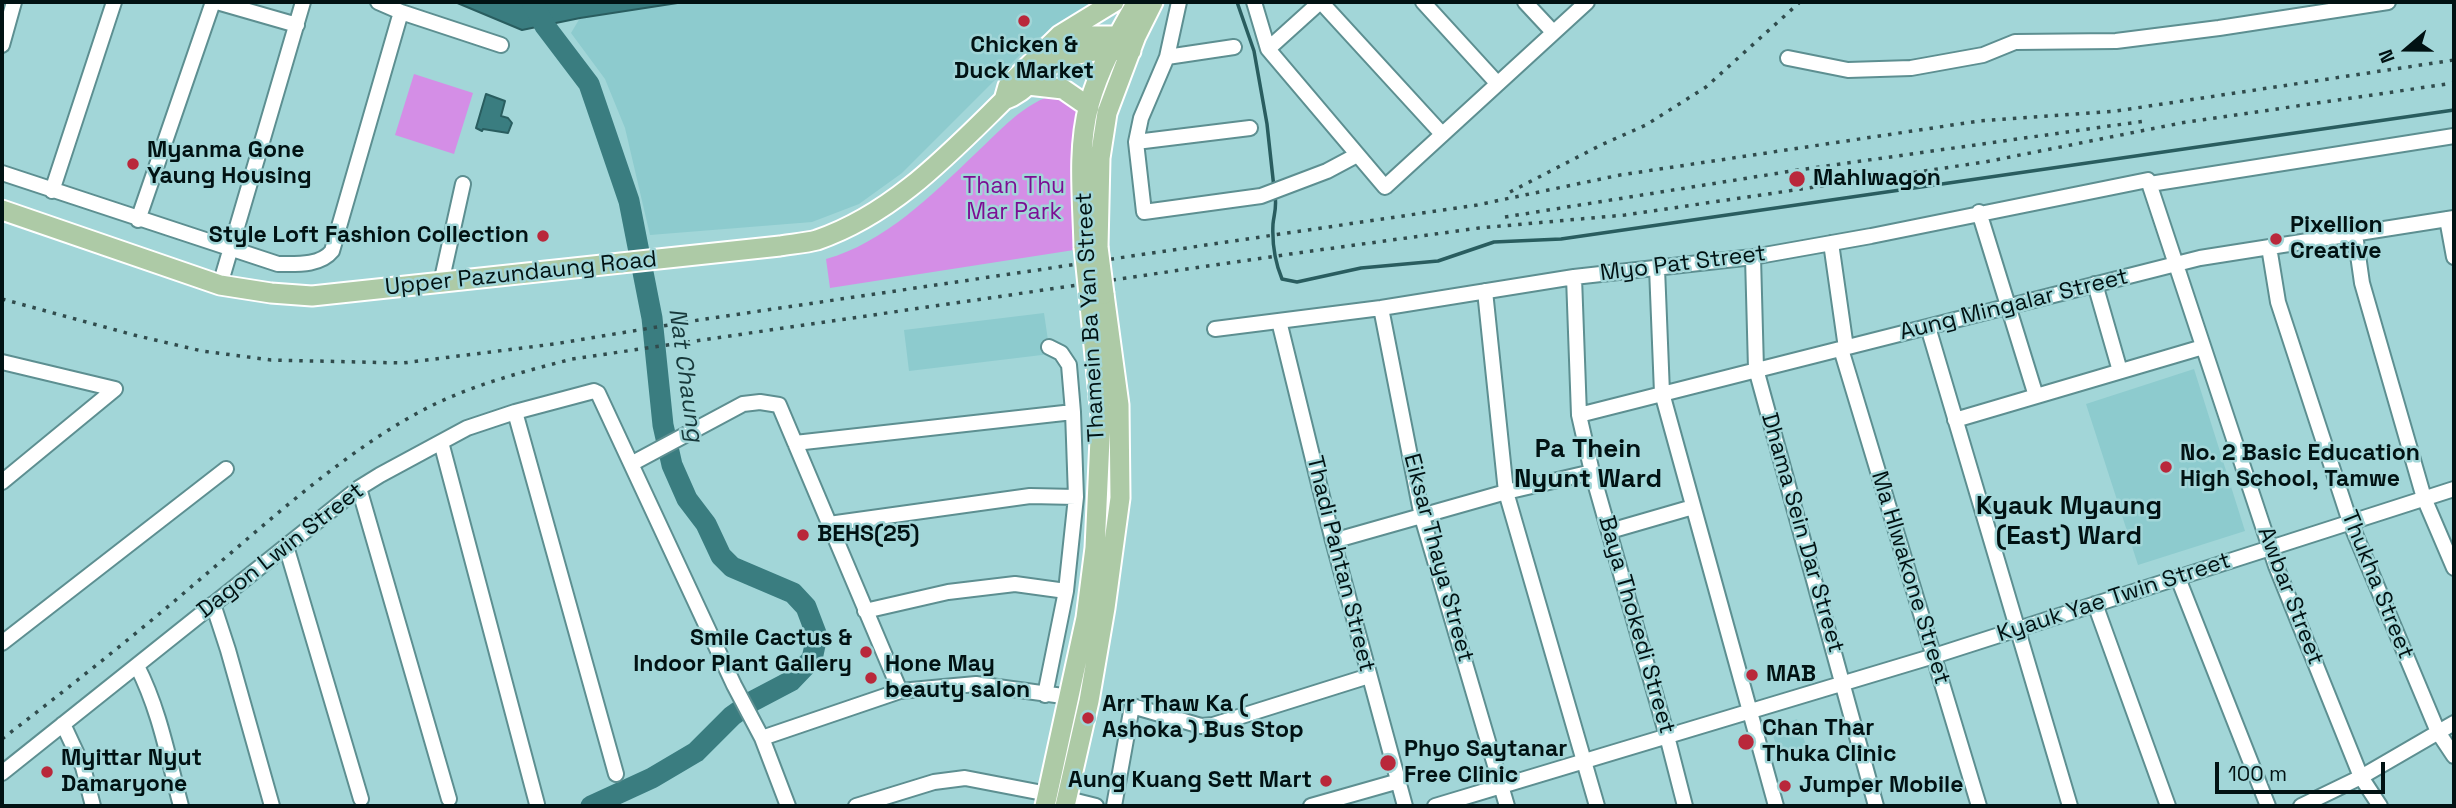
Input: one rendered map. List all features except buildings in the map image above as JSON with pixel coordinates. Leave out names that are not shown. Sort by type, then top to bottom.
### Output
[{"type":"main road","points":[[1042,52],[1060,35],[1114,2]]},
{"type":"main road","name":"Thamein Ba Yan Street","points":[[1091,158],[1107,113],[1137,2]]},
{"type":"main road","points":[[1124,43],[1153,2]]},
{"type":"main road","name":"Upper Pazundaung Road","points":[[1004,100],[1008,86],[1042,52],[1076,39],[1124,43]]},
{"type":"main road","name":"Upper Pazundaung Road","points":[[2,210],[220,285],[312,296],[670,259],[814,241],[846,228],[886,205],[928,173],[1004,100],[1018,95],[1048,68],[1064,59],[1124,43]]},
{"type":"main road","name":"Thamein Ba Yan Street","points":[[1056,801],[1070,698],[1086,618],[1096,535],[1101,416],[1096,294],[1091,247],[1089,107],[1124,43]]},
{"type":"main road","points":[[1028,85],[1063,89],[1089,107]]},
{"type":"main road","name":"Thamein Ba Yan Street","points":[[1056,801],[1091,688],[1120,498],[1119,405],[1096,294]]},
{"type":"street","points":[[2,45],[15,2]]},
{"type":"street","points":[[52,191],[114,2]]},
{"type":"street","points":[[138,220],[215,2],[297,25]]},
{"type":"street","points":[[220,285],[303,2]]},
{"type":"street","points":[[378,2],[501,46]]},
{"type":"street","points":[[1180,2],[1167,57],[1141,118],[1136,142],[1144,212],[1261,196],[1327,171],[1357,155]]},
{"type":"street","points":[[1254,2],[1268,49],[1385,187],[1587,2]]},
{"type":"street","points":[[1268,49],[1321,2],[1442,134]]},
{"type":"street","points":[[1423,2],[1497,83]]},
{"type":"street","points":[[1525,2],[1553,32]]},
{"type":"street","points":[[1788,58],[1848,70],[1911,68],[1983,55],[2015,42],[2116,41],[2388,2]]},
{"type":"street","points":[[2,173],[278,264],[303,264],[326,259],[332,251],[401,12]]},
{"type":"street","points":[[1167,57],[1234,47]]},
{"type":"street","points":[[1136,142],[1250,128]]},
{"type":"street","name":"Myo Pat Street","points":[[1215,329],[1381,308],[1574,277],[1753,257],[1979,212],[2149,182],[2454,136]]},
{"type":"street","name":"Awbar Street","points":[[2149,182],[2270,548],[2361,777],[2380,806]]},
{"type":"street","points":[[441,283],[463,184]]},
{"type":"street","points":[[1979,212],[2036,396]]},
{"type":"street","points":[[2451,218],[2454,257]]},
{"type":"street","name":"Aung Mingalar Street","points":[[1579,415],[2175,264],[2451,218]]},
{"type":"street","points":[[2355,233],[2362,283],[2424,498],[2454,568]]},
{"type":"street","name":"Ma Hlwakone Street","points":[[1831,243],[1844,348],[1979,806]]},
{"type":"street","name":"Thukha Street","points":[[2269,247],[2278,302],[2350,522],[2438,732],[2454,756]]},
{"type":"street","name":"Dhama Sein Dar Street","points":[[1753,257],[1756,369],[1877,806]]},
{"type":"street","points":[[1657,268],[1662,393],[1776,806]]},
{"type":"street","name":"Baya Thokedi Street","points":[[1574,277],[1579,415],[1592,472],[1685,806]]},
{"type":"street","points":[[2095,284],[2120,371]]},
{"type":"street","points":[[1485,291],[1506,492],[1597,806]]},
{"type":"street","name":"Eiksar Thaya Street","points":[[1381,308],[1422,517],[1507,806]]},
{"type":"street","name":"Thadi Pahtan Street","points":[[1279,321],[1333,541],[1405,806]]},
{"type":"street","points":[[1928,327],[2070,806]]},
{"type":"street","points":[[1045,695],[1066,591],[1076,497],[1069,365],[1061,353],[1049,347]]},
{"type":"street","points":[[1955,420],[2203,347]]},
{"type":"street","points":[[2,362],[116,389],[2,482]]},
{"type":"street","name":"Dagon Lwin Street","points":[[2,773],[359,488],[467,428],[594,391],[598,393],[631,464]]},
{"type":"street","points":[[788,806],[762,738],[734,685],[631,464],[743,404],[760,402],[779,405],[900,691]]},
{"type":"street","points":[[515,412],[616,774]]},
{"type":"street","points":[[795,443],[1073,412]]},
{"type":"street","points":[[441,442],[537,804]]},
{"type":"street","points":[[2,643],[226,468]]},
{"type":"street","points":[[1333,541],[1506,492],[1592,472]]},
{"type":"street","points":[[359,488],[449,799]]},
{"type":"street","name":"Kyauk Yae Twin Street","points":[[1435,806],[1934,656],[2454,489]]},
{"type":"street","points":[[829,524],[1030,496],[1076,497]]},
{"type":"street","points":[[1610,531],[1693,507]]},
{"type":"street","points":[[286,546],[360,799]]},
{"type":"street","points":[[2178,578],[2268,806]]},
{"type":"street","points":[[865,611],[948,592],[1015,584],[1066,591]]},
{"type":"street","points":[[213,604],[272,806]]},
{"type":"street","points":[[2095,604],[2168,806]]},
{"type":"street","points":[[137,666],[159,718],[181,806]]},
{"type":"street","points":[[1114,806],[1132,706],[1201,726],[1213,725],[1369,676]]},
{"type":"street","points":[[762,738],[900,691],[942,685],[976,684],[1070,698]]},
{"type":"street","points":[[2301,806],[2361,777],[2454,723]]},
{"type":"street","points":[[63,724],[78,756],[93,806]]},
{"type":"street","points":[[856,806],[934,782],[965,778],[1056,801],[1096,806]]},
{"type":"street","points":[[1311,806],[1399,781]]},
{"type":"shaded area","points":[[455,2],[684,2],[522,30]]},
{"type":"shaded area","points":[[684,2],[1098,2],[1035,40],[902,173],[859,204],[812,222],[650,235],[625,128],[605,79],[571,33],[580,18]]},
{"type":"shaded area","points":[[486,94],[505,101],[501,116],[512,123],[508,133],[476,128]]},
{"type":"shaded area","points":[[1044,313],[1050,354],[909,371],[904,330]]},
{"type":"shaded area","name":"No. 2 Basic Education High School, Tamwe","points":[[2194,369],[2245,531],[2138,565],[2086,404]]},
{"type":"shaded area","points":[[1797,719],[1809,754],[1784,763],[1770,729]]},
{"type":"green space","points":[[414,74],[473,93],[454,154],[395,135]]},
{"type":"green space","name":"Than Thu Mar Park","points":[[1057,94],[1077,108],[1072,183],[1074,250],[830,288],[826,259],[847,252],[887,230],[924,201],[1023,111]]},
{"type":"waterway","name":"Nat Chaung","points":[[532,2],[545,26],[589,84],[629,201],[652,318],[663,425],[672,465],[687,499],[706,524],[721,556],[732,567],[793,593],[806,607],[817,636],[812,659],[791,681],[753,701],[732,716],[696,752],[652,778],[591,806]]},
{"type":"waterway","points":[[1237,2],[1254,51],[1267,124],[1274,188]]},
{"type":"waterway","points":[[1275,196],[1274,252],[1282,279],[1297,282],[1361,268],[1438,261],[1494,242],[1561,239],[2454,110]]},
{"type":"railway","points":[[1510,192],[1646,125],[1706,87],[1800,2]]},
{"type":"railway","points":[[2,299],[202,351],[271,360],[403,363],[554,344],[699,320],[1477,205],[1620,175],[1979,121],[2116,111],[2454,60]]},
{"type":"railway","points":[[2,739],[130,638],[316,482],[374,439],[435,404],[537,368],[572,359],[1290,254],[1479,228],[1625,215],[1985,162],[2181,123],[2454,83]]},
{"type":"railway","points":[[1505,217],[1798,170],[2145,121]]},
{"type":"place","name":"Chicken & Duck Market","points":[[1024,21]]},
{"type":"place","name":"Myanma Gone Yaung Housing","points":[[133,164]]},
{"type":"place","name":"Mahlwagon","points":[[1797,179]]},
{"type":"place","name":"Style Loft Fashion Collection","points":[[543,236]]},
{"type":"place","name":"Pixellion Creative","points":[[2276,239]]},
{"type":"place","name":"No. 2 Basic Education High School, Tamwe","points":[[2166,467]]},
{"type":"place","name":"BEHS(25)","points":[[803,535]]},
{"type":"place","name":"Smile Cactus & Indoor Plant Gallery","points":[[866,652]]},
{"type":"place","name":"MAB","points":[[1752,675]]},
{"type":"place","name":"Hone May beauty salon","points":[[871,678]]},
{"type":"place","name":"Arr Thaw Ka ( Ashoka ) Bus Stop","points":[[1088,718]]},
{"type":"place","name":"Chan Thar Thuka Clinic","points":[[1746,742]]},
{"type":"place","name":"Phyo Saytanar Free Clinic","points":[[1388,763]]},
{"type":"place","name":"Myittar Nyut Damaryone","points":[[47,772]]},
{"type":"place","name":"Aung Kuang Sett Mart","points":[[1326,781]]},
{"type":"place","name":"Jumper Mobile","points":[[1785,786]]},
{"type":"district","name":"Pa Thein Nyunt Ward","points":[[1588,465]]},
{"type":"district","name":"Kyauk Myaung (East) Ward","points":[[2069,522]]}]
